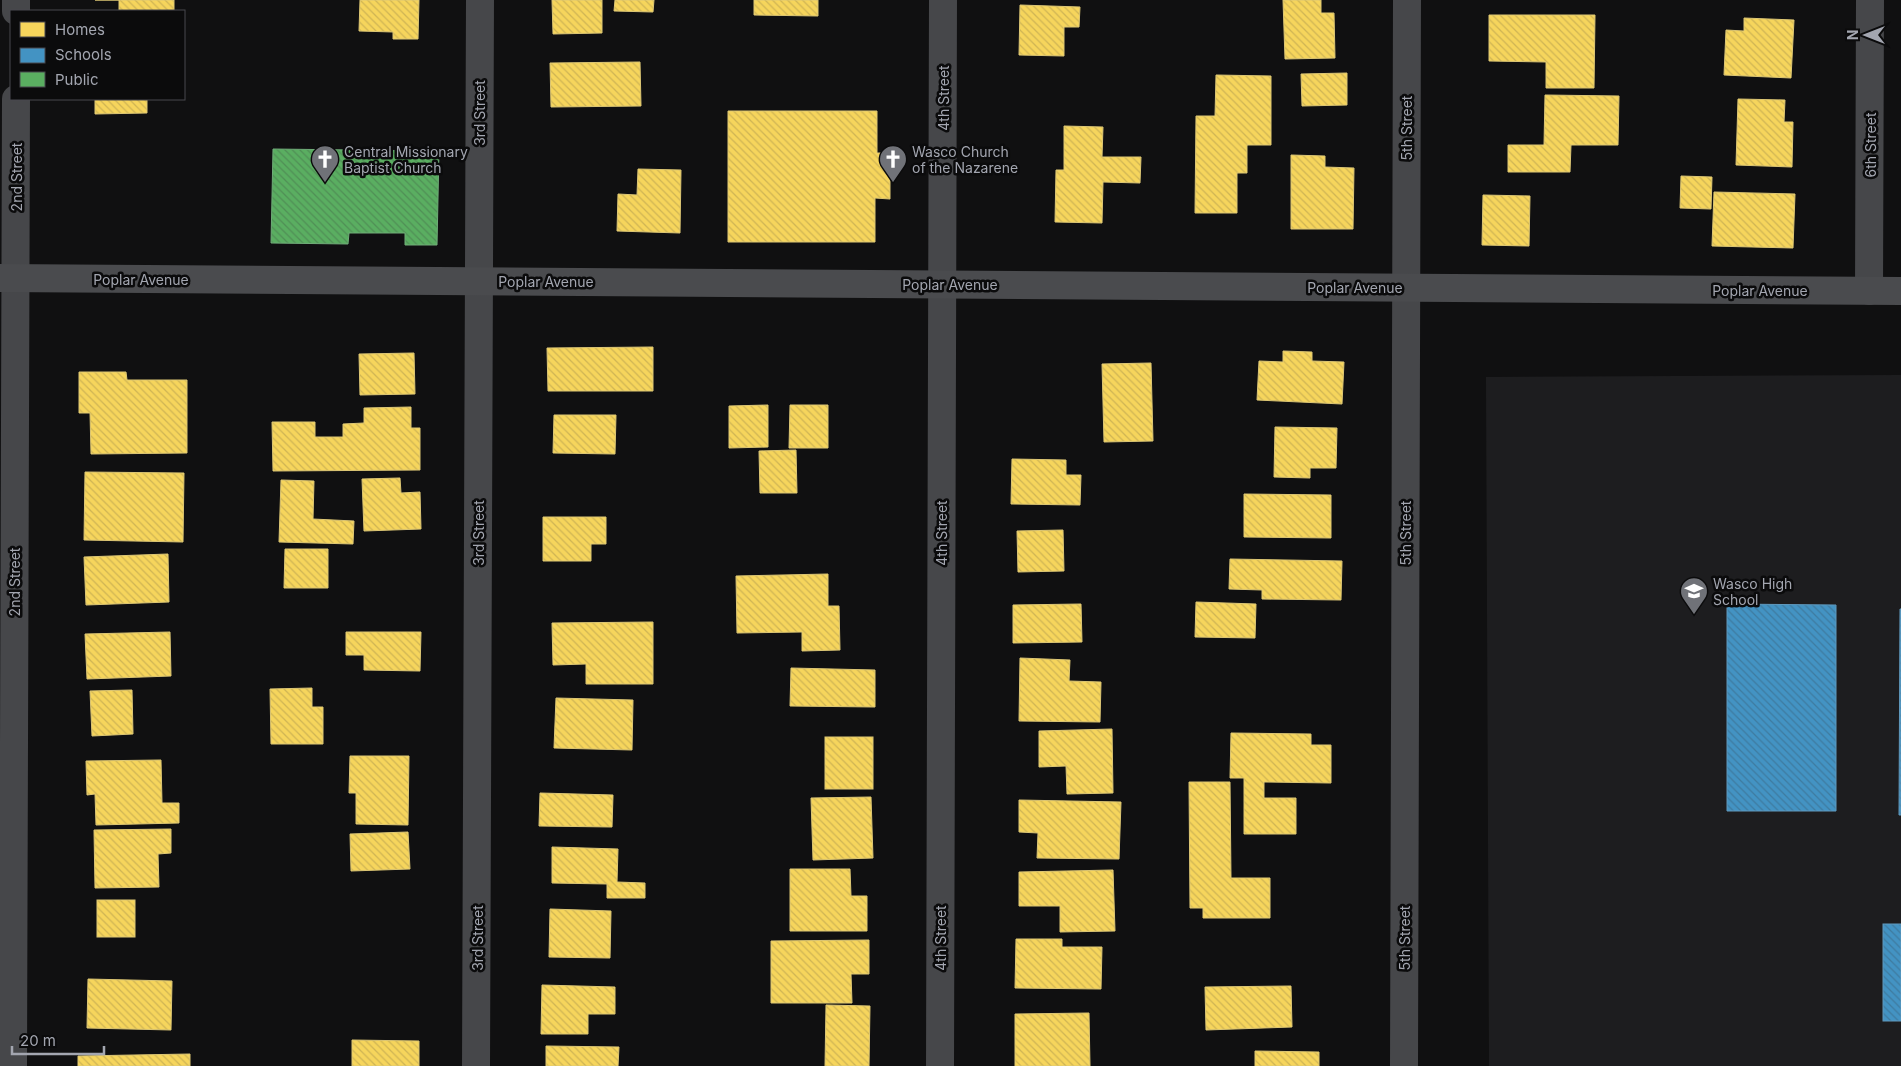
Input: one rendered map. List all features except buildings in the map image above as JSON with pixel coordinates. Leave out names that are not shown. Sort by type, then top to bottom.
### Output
[{"type":"main road","name":"Poplar Avenue","points":[[8,278],[1901,291]]},
{"type":"street","name":"3rd Street","points":[[476,1066],[480,0]]},
{"type":"street","name":"4th Street","points":[[940,1066],[943,0]]},
{"type":"street","name":"5th Street","points":[[1404,1066],[1407,0]]},
{"type":"street","name":"6th Street","points":[[1869,291],[1870,0]]},
{"type":"street","name":"2nd Street","points":[[13,1066],[8,278],[16,100]]},
{"type":"shaded area","name":"Wasco High School","points":[[1901,375],[1901,1066],[1489,1066],[1486,377]]},
{"type":"place","name":"Central Missionary Baptist Church","points":[[325,183]]},
{"type":"place","name":"Wasco Church of the Nazarene","points":[[893,183]]},
{"type":"place","name":"Wasco High School","points":[[1694,615]]}]
